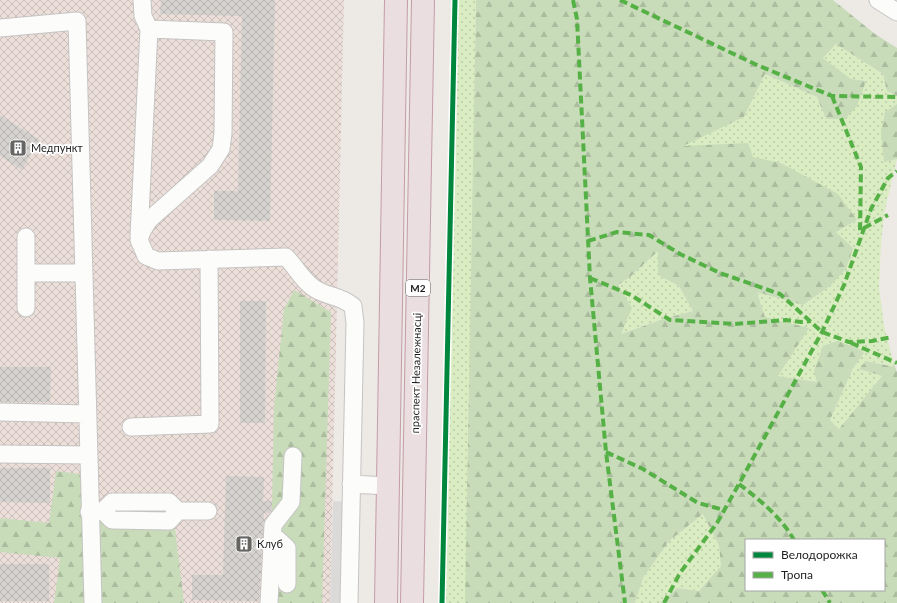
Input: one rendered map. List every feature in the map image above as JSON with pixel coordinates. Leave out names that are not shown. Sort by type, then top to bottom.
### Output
[{"type":"highway","name":"М2","points":[[386,603],[396,0]]},
{"type":"highway","name":"праспект Незалежнасці","points":[[412,603],[423,0]]},
{"type":"street","points":[[142,0],[143,16],[149,29],[139,240],[146,256],[158,261],[286,257],[310,286],[319,291],[342,297],[353,306],[355,323],[349,603]]},
{"type":"street","points":[[878,0],[897,12]]},
{"type":"street","points":[[0,28],[77,21],[88,455],[96,512],[93,603]]},
{"type":"street","points":[[139,240],[142,231],[150,220],[216,160],[221,149],[223,133],[224,32],[149,29]]},
{"type":"street","points":[[26,237],[26,308]]},
{"type":"street","points":[[131,427],[210,424],[209,259]]},
{"type":"street","points":[[26,273],[83,273]]},
{"type":"street","points":[[0,412],[87,414]]},
{"type":"street","points":[[0,454],[88,455]]},
{"type":"street","points":[[269,603],[273,525],[291,502],[293,456]]},
{"type":"street","points":[[351,484],[388,486]]},
{"type":"street","points":[[96,512],[112,502],[168,502],[178,511],[208,511]]},
{"type":"street","points":[[272,535],[288,548],[287,584]]},
{"type":"shaded area","points":[[0,0],[344,0],[330,603],[0,603]]},
{"type":"shaded area","points":[[333,501],[360,502],[358,603],[330,603]]},
{"type":"green space","points":[[455,0],[476,0],[467,603],[442,603]]},
{"type":"green space","points":[[476,0],[833,0],[875,34],[897,48],[897,96],[887,91],[883,74],[836,44],[823,58],[851,79],[866,81],[857,106],[845,119],[826,119],[817,97],[765,74],[744,117],[683,146],[748,143],[753,157],[781,163],[838,194],[857,220],[836,232],[853,248],[846,269],[830,286],[803,305],[757,292],[765,317],[809,328],[778,376],[817,382],[814,371],[823,346],[837,341],[857,348],[864,353],[853,368],[830,420],[839,429],[882,376],[859,369],[866,361],[895,367],[897,372],[897,603],[660,603],[677,588],[699,591],[721,566],[719,546],[703,514],[669,541],[643,578],[635,603],[465,603]],"holes":[[[658,251],[658,275],[679,286],[693,311],[663,319],[621,334],[632,308],[618,285],[630,277]]]},
{"type":"green space","points":[[836,44],[883,74],[887,91],[897,96],[897,104],[885,113],[884,162],[897,159],[885,209],[881,243],[879,287],[884,326],[895,367],[867,361],[859,369],[882,376],[839,429],[830,420],[853,368],[864,353],[817,382],[777,376],[765,317],[757,291],[803,305],[830,286],[836,232],[857,220],[781,163],[682,146],[744,117],[765,74],[817,97],[826,119],[866,81],[851,79],[823,58]]},
{"type":"green space","points":[[897,104],[897,159],[884,162],[881,133],[885,112]]},
{"type":"green space","points":[[658,251],[658,275],[679,286],[693,311],[663,319],[620,334],[618,285],[630,277]]},
{"type":"green space","points":[[294,290],[331,312],[322,603],[270,603],[274,406],[284,309]]},
{"type":"green space","points":[[56,471],[95,476],[100,517],[175,528],[184,603],[54,603],[60,558],[0,552],[0,518],[49,523]]},
{"type":"green space","points":[[703,514],[719,546],[722,566],[699,591],[677,588],[660,603],[635,603],[643,578],[669,541]]},
{"type":"building","points":[[161,0],[275,0],[270,221],[214,220],[214,191],[238,191],[242,16],[160,14]]},
{"type":"building","name":"Медпункт","points":[[0,115],[40,140],[22,170],[0,156]]},
{"type":"building","points":[[240,301],[266,301],[265,423],[240,423]]},
{"type":"building","points":[[0,367],[51,367],[50,402],[0,402]]},
{"type":"building","points":[[0,468],[50,468],[50,503],[0,502]]},
{"type":"building","name":"Клуб","points":[[226,476],[264,477],[263,501],[272,501],[272,510],[270,513],[264,513],[259,601],[192,600],[192,575],[223,575]]},
{"type":"building","points":[[0,564],[49,564],[49,601],[0,601]]},
{"type":"marked path","points":[[573,0],[577,19],[590,278],[606,452],[625,603]]},
{"type":"marked path","points":[[620,0],[757,65],[832,96],[897,97]]},
{"type":"marked path","points":[[832,96],[861,167],[860,232]]},
{"type":"marked path","points":[[664,603],[680,573],[717,523],[822,332],[844,285],[871,209],[888,178],[897,171]]},
{"type":"marked path","points":[[864,228],[888,215]]},
{"type":"marked path","points":[[588,241],[617,232],[649,235],[680,254],[720,273],[780,294],[822,332],[849,342],[872,341],[892,337]]},
{"type":"marked path","points":[[590,278],[631,295],[670,320],[734,324],[786,320],[801,322],[811,321]]},
{"type":"marked path","points":[[851,343],[897,363]]},
{"type":"marked path","points":[[606,452],[643,469],[698,503],[724,510]]},
{"type":"marked path","points":[[739,484],[776,516],[793,539]]},
{"type":"marked path","points":[[823,591],[830,603]]},
{"type":"cycle path","points":[[442,603],[455,0]]},
{"type":"place","name":"Медпункт","points":[[18,148]]},
{"type":"place","name":"Клуб","points":[[244,544]]}]
